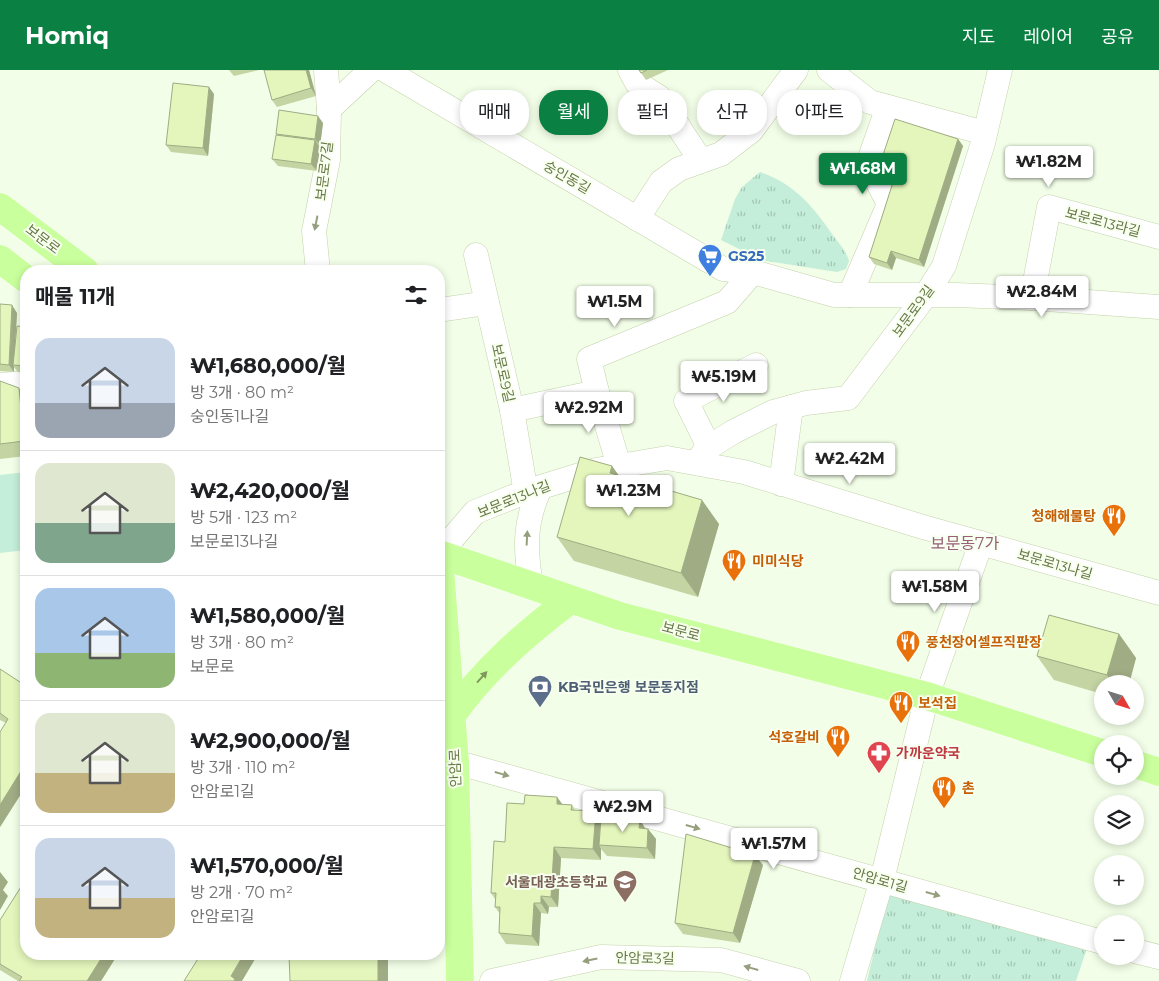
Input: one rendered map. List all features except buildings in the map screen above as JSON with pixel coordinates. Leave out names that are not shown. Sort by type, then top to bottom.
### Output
[{"type":"main road","name":"보문로","points":[[0,207],[78,265]]},
{"type":"main road","points":[[0,259],[20,274]]},
{"type":"main road","name":"보문로","points":[[445,557],[620,616],[926,696],[1094,750]]},
{"type":"main road","points":[[452,716],[468,693],[502,655],[570,600]]},
{"type":"main road","name":"안암로","points":[[445,629],[455,762],[460,981]]},
{"type":"main road","points":[[1144,767],[1159,772]]},
{"type":"street","name":"보문로7길","points":[[317,265],[314,231],[328,160],[329,109],[326,70]]},
{"type":"street","points":[[329,109],[371,70]]},
{"type":"street","name":"숭인동길","points":[[385,70],[723,269],[753,272],[834,295],[926,295]]},
{"type":"street","points":[[630,70],[638,83],[658,97],[701,161]]},
{"type":"street","points":[[637,218],[661,182],[679,169],[721,154],[751,131],[796,70]]},
{"type":"street","points":[[829,70],[870,102],[985,133]]},
{"type":"street","name":"보문로9길","points":[[703,455],[733,432],[773,412],[806,403],[848,398],[926,295],[944,266],[985,133],[1000,70]]},
{"type":"street","points":[[850,295],[888,204],[874,175],[871,154],[888,107]]},
{"type":"street","name":"보문로13라길","points":[[1032,298],[1048,207],[1159,237]]},
{"type":"street","name":"보문로9길","points":[[476,255],[512,410],[524,481],[532,490]]},
{"type":"street","points":[[619,466],[589,359],[727,302],[753,272]]},
{"type":"street","points":[[926,295],[1032,298],[1159,307]]},
{"type":"street","points":[[445,309],[487,303]]},
{"type":"street","points":[[703,455],[686,401],[756,365]]},
{"type":"street","points":[[0,385],[20,383]]},
{"type":"street","points":[[512,410],[597,392]]},
{"type":"street","points":[[781,484],[791,407]]},
{"type":"street","name":"보문로13나길","points":[[445,548],[475,512],[532,490],[596,470],[667,458],[703,455],[744,472],[781,484],[981,543],[1158,588]]},
{"type":"street","points":[[531,586],[527,533],[532,506],[532,490]]},
{"type":"street","points":[[852,981],[882,880],[926,696],[981,543]]},
{"type":"street","name":"안암로1길","points":[[455,762],[1094,940]]},
{"type":"street","points":[[1144,953],[1159,957]]},
{"type":"street","name":"안암로3길","points":[[492,981],[602,957],[721,960],[798,981]]},
{"type":"green space","points":[[760,172],[784,184],[812,207],[845,251],[849,261],[846,269],[837,272],[761,260],[721,240],[735,199],[742,187]]},
{"type":"green space","points":[[20,473],[20,551],[0,553],[0,475]]},
{"type":"green space","points":[[888,893],[1087,948],[1076,981],[867,981]]},
{"type":"place","name":"GS25","points":[[710,277]]},
{"type":"place","name":"청해해물탕","points":[[1114,537]]},
{"type":"place","name":"미미식당","points":[[734,582]]},
{"type":"place","name":"풍천장어셀프직판장","points":[[908,663]]},
{"type":"place","name":"KB국민은행 보문동지점","points":[[540,708]]},
{"type":"place","name":"보석집","points":[[901,724]]},
{"type":"place","name":"석호갈비","points":[[838,758]]},
{"type":"place","name":"가까운약국","points":[[879,774]]},
{"type":"place","name":"촌","points":[[944,809]]},
{"type":"place","name":"서울대광초등학교","points":[[625,903]]},
{"type":"district","name":"보문동7가","points":[[965,543]]}]
